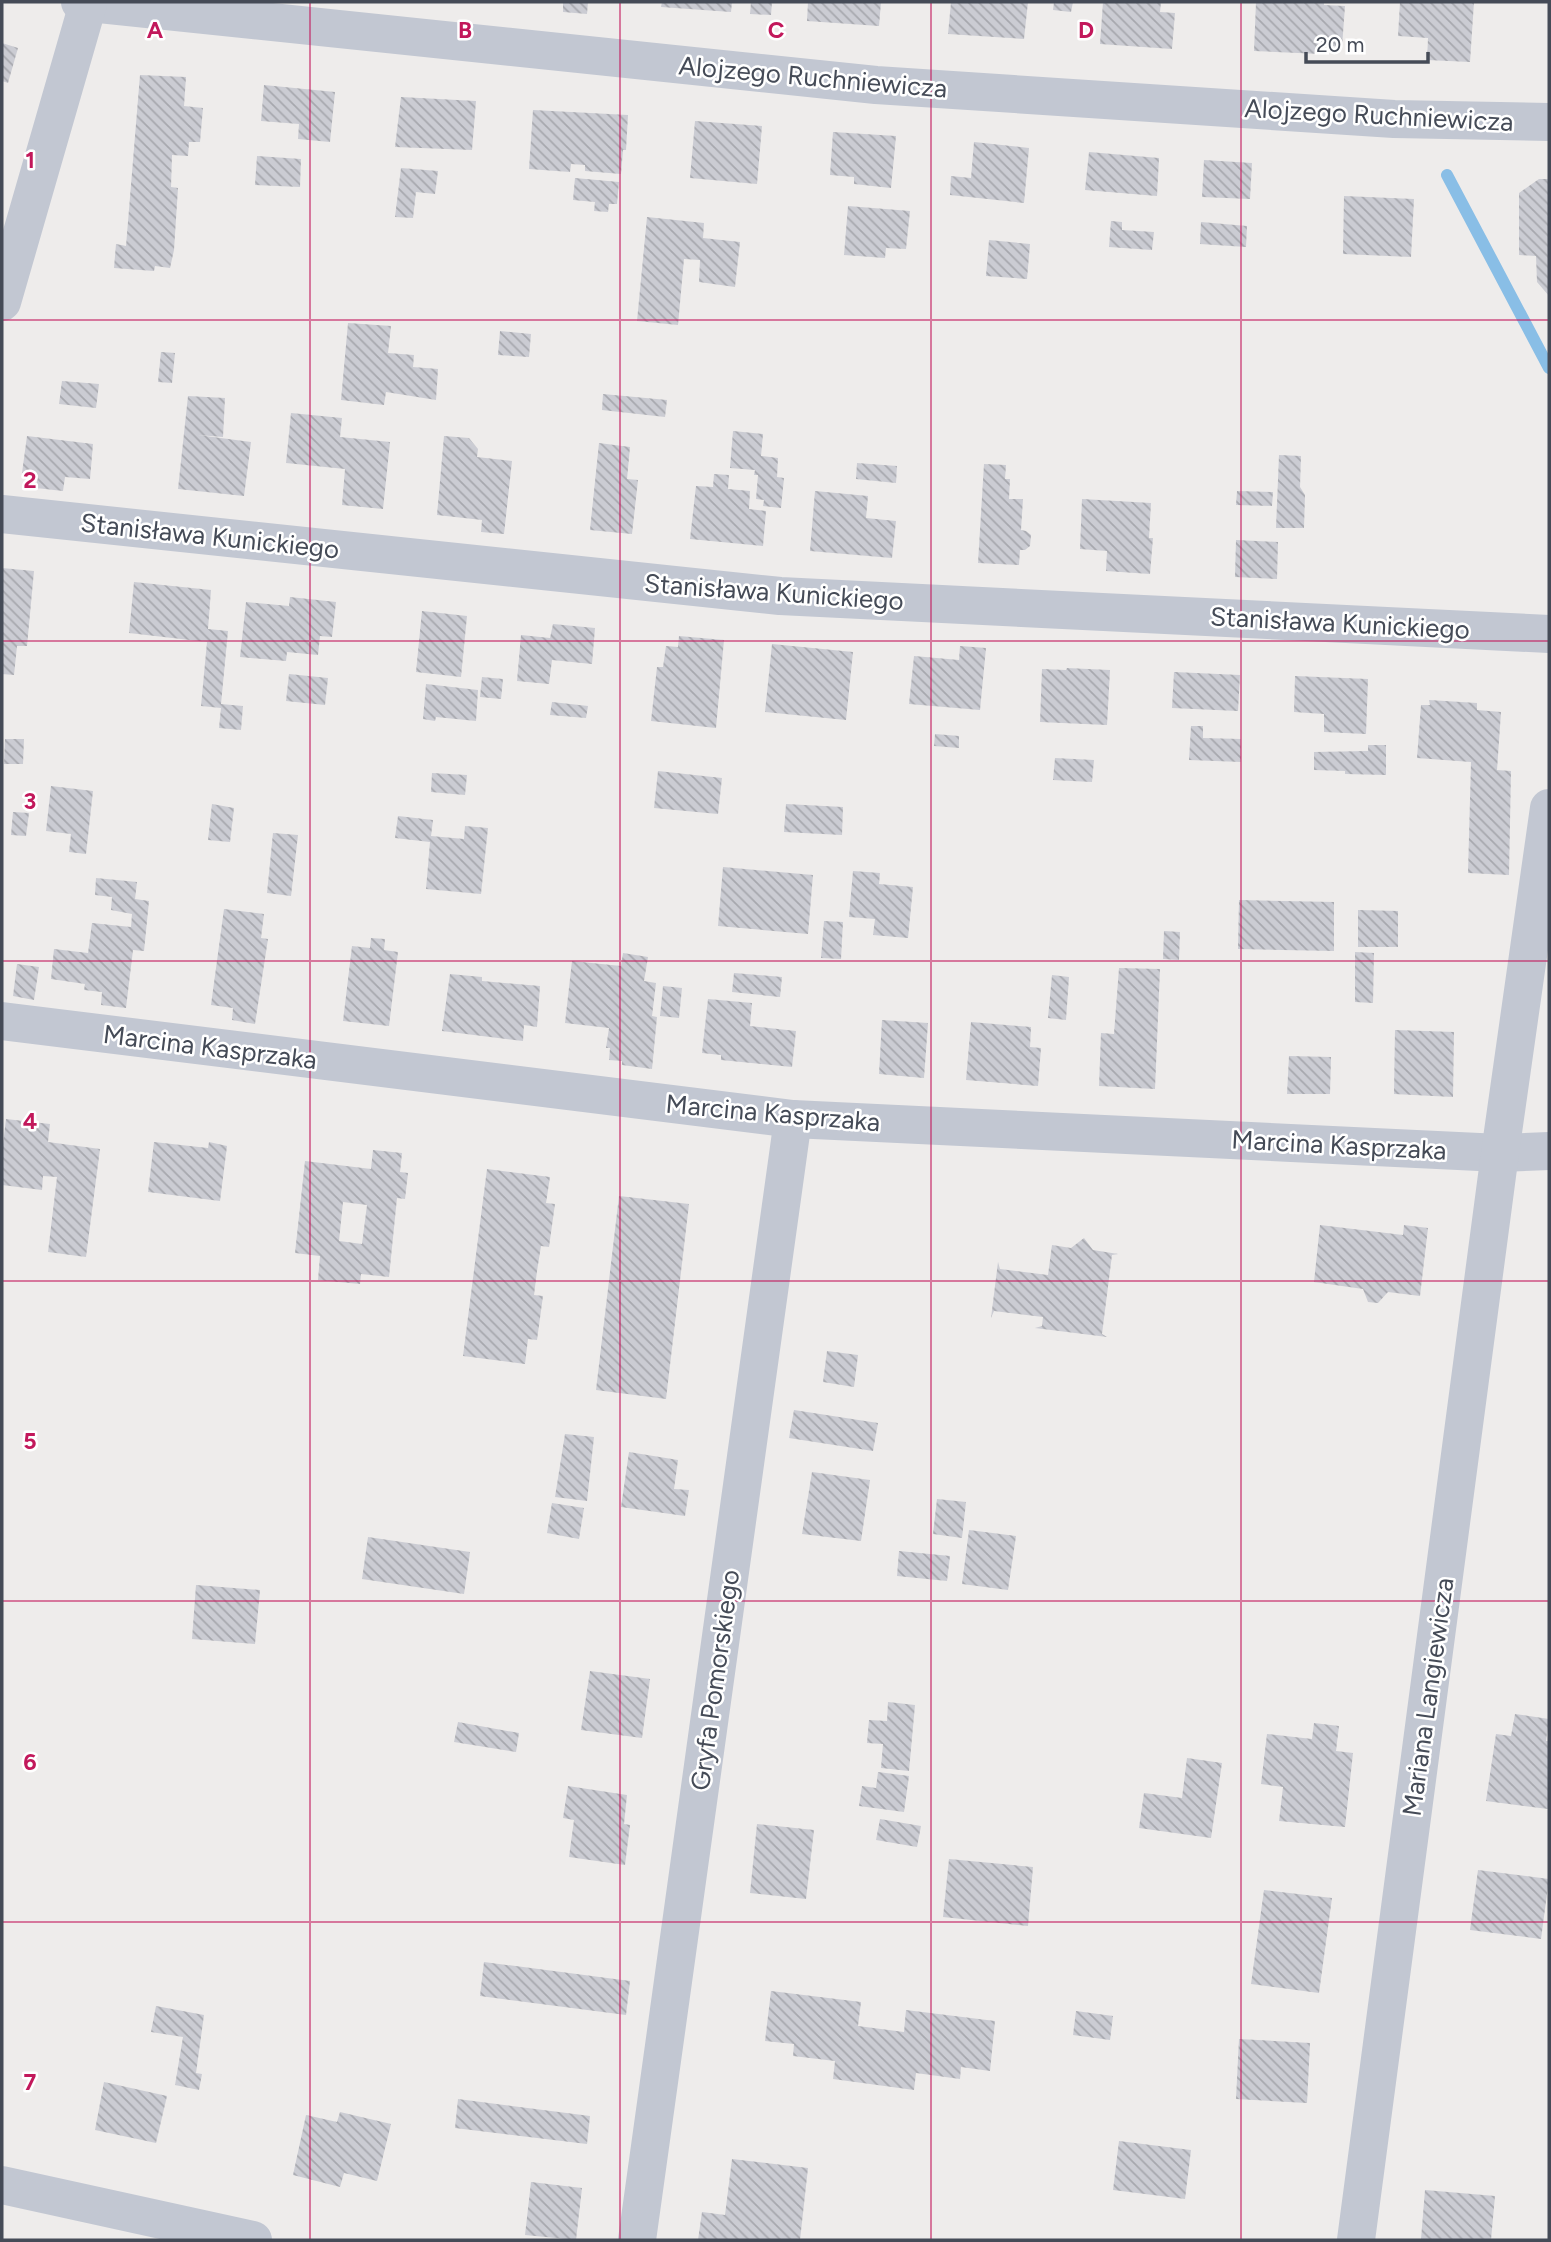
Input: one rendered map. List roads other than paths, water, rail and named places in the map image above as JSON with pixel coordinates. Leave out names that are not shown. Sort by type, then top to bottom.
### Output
[{"type":"street","name":"Alojzego Ruchniewicza","points":[[84,3],[876,85],[1394,118],[1549,122]]},
{"type":"street","points":[[2,302],[84,3]]},
{"type":"street","name":"Stanisława Kunickiego","points":[[2,514],[780,596],[1549,634]]},
{"type":"street","name":"Mariana Langiewicza","points":[[1356,2240],[1500,1153],[1549,808]]},
{"type":"street","name":"Marcina Kasprzaka","points":[[2,1021],[793,1119],[1500,1153],[1549,1151]]},
{"type":"street","name":"Gryfa Pomorskiego","points":[[637,2240],[793,1119]]},
{"type":"street","points":[[2,2185],[253,2240]]},
{"type":"waterway","points":[[1447,175],[1549,368]]}]
